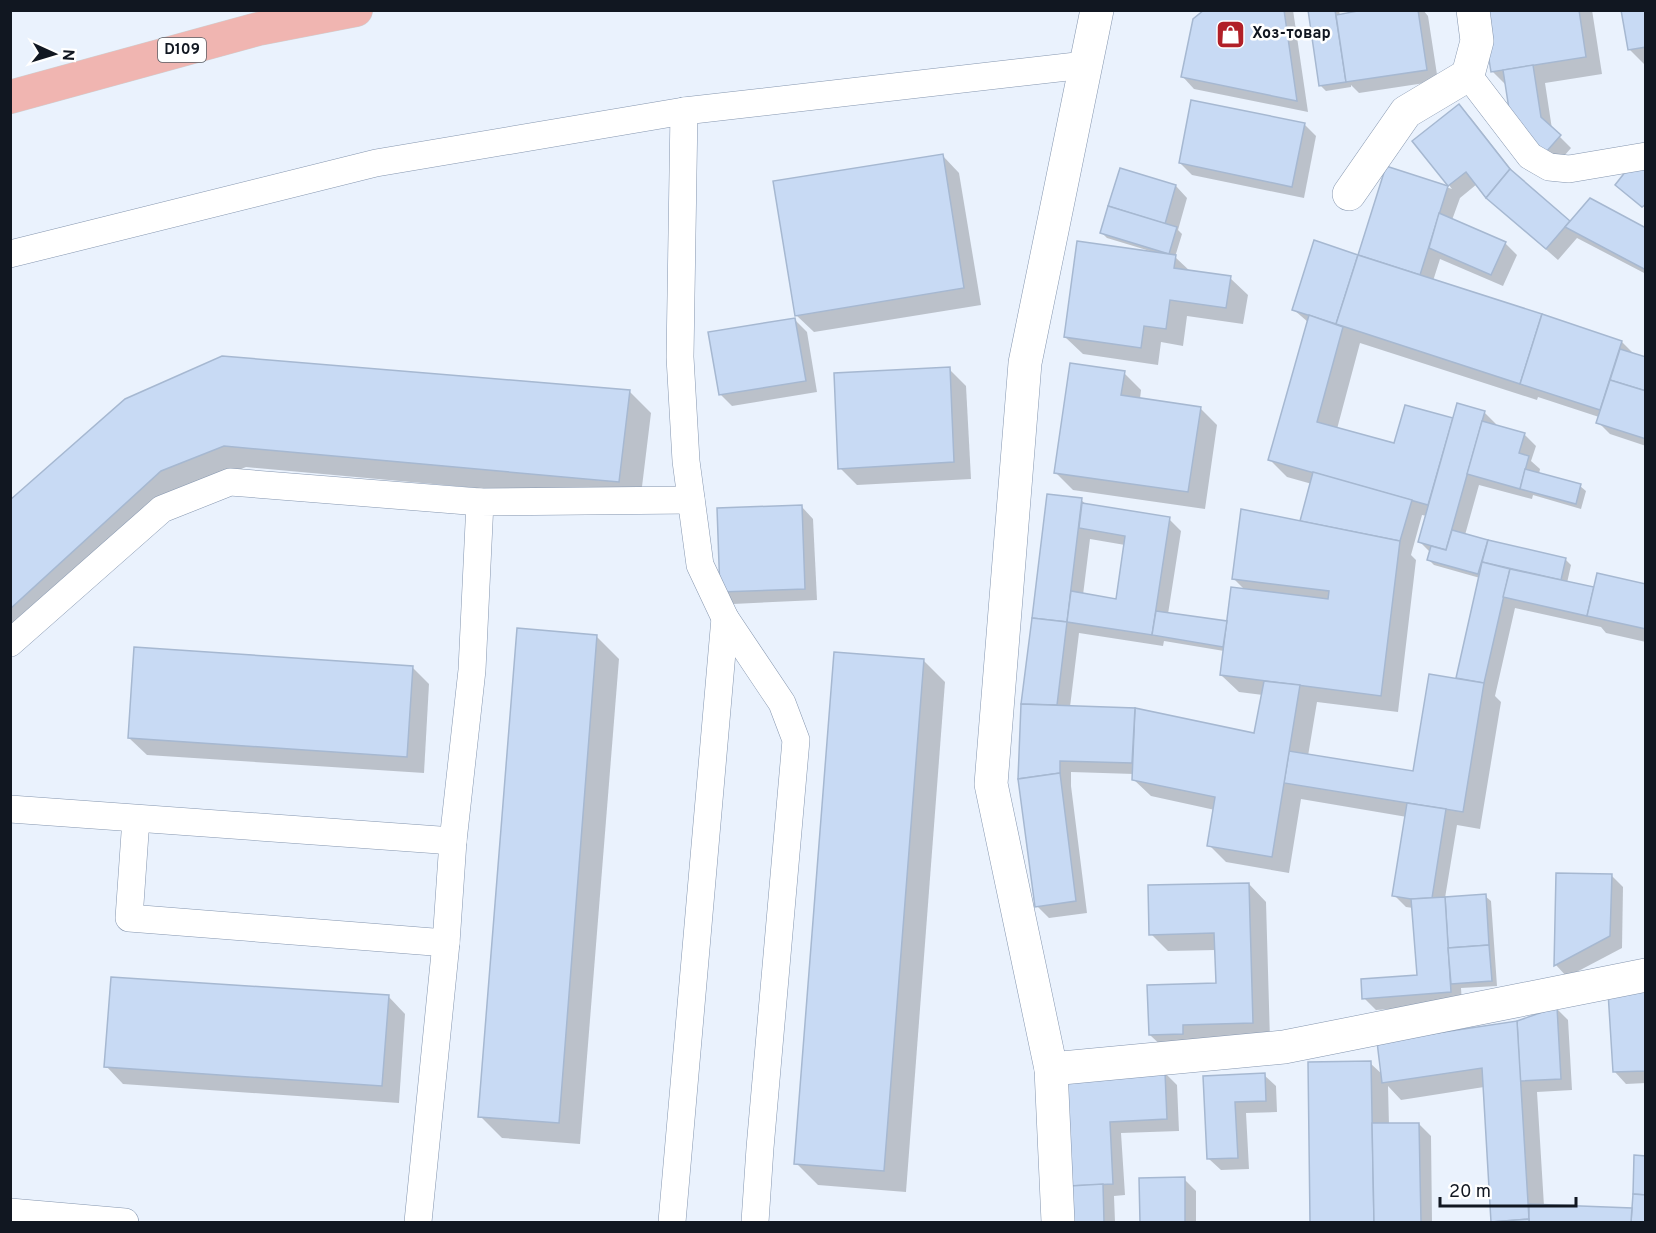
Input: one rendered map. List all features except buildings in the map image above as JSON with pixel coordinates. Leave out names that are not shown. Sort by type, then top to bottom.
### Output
[{"type":"main road","name":"D109","points":[[10,97],[258,30],[356,10]]},
{"type":"street","points":[[1058,1222],[1051,1069],[991,784],[1025,363],[1097,10]]},
{"type":"street","points":[[1349,194],[1406,112],[1468,75],[1477,41],[1473,10]]},
{"type":"street","points":[[1051,1069],[1284,1047],[1646,975]]},
{"type":"lane","points":[[10,254],[376,163],[684,111],[1085,65]]},
{"type":"lane","points":[[1468,75],[1530,156],[1549,167],[1569,169],[1646,156]]},
{"type":"lane","points":[[684,111],[680,357],[686,461],[700,565],[725,618],[782,703],[796,741],[760,1137],[755,1222]]},
{"type":"lane","points":[[10,643],[162,509],[230,482],[480,502],[691,500]]},
{"type":"lane","points":[[418,1222],[446,943],[453,841],[472,670],[480,502]]},
{"type":"lane","points":[[672,1222],[725,618]]},
{"type":"lane","points":[[10,809],[453,841]]},
{"type":"lane","points":[[136,819],[129,918],[446,943]]},
{"type":"lane","points":[[10,1212],[125,1222]]},
{"type":"place","name":"Хоз-товар","points":[[1231,34]]}]
